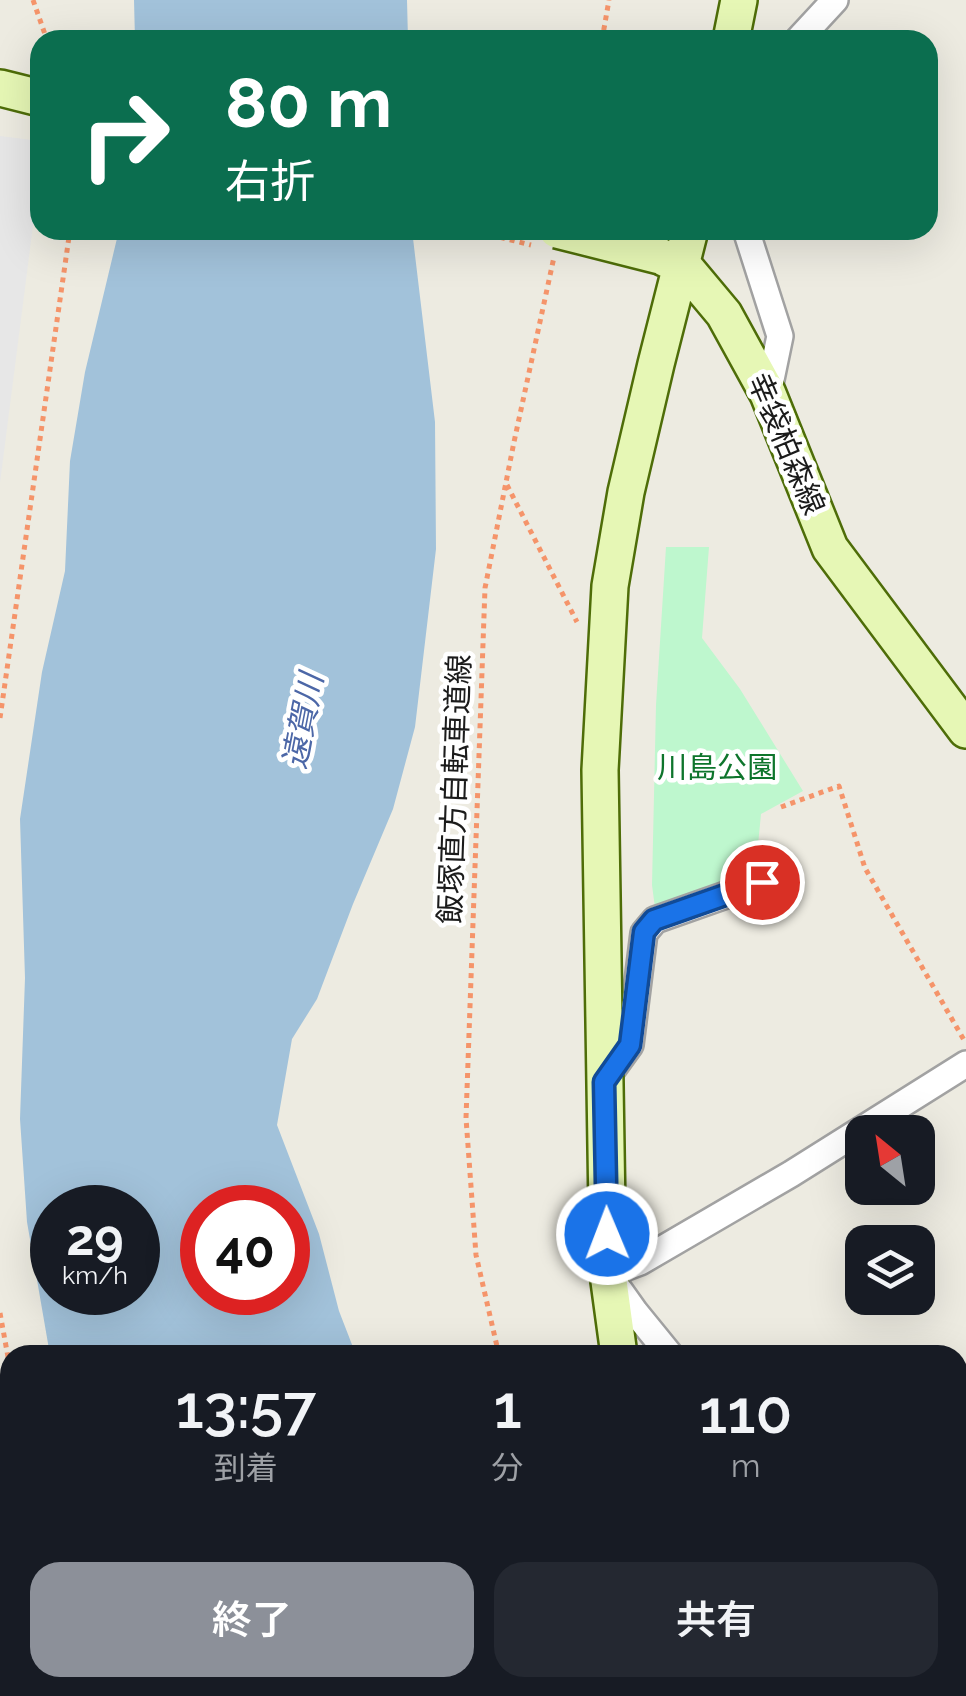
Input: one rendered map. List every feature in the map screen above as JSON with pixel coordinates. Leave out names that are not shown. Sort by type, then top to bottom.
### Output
[{"type":"street","points":[[733,30],[738,0]]},
{"type":"street","points":[[807,30],[835,0]]},
{"type":"street","points":[[0,88],[30,96]]},
{"type":"street","points":[[561,240],[671,261]]},
{"type":"street","points":[[619,1345],[608,1274],[600,770],[610,586],[626,492],[656,364],[671,261],[684,240]]},
{"type":"street","points":[[749,240],[780,336],[768,394]]},
{"type":"street","name":"幸袋柏森線","points":[[671,261],[724,314],[768,394],[830,548],[966,730]]},
{"type":"street","points":[[604,1082],[630,1045],[644,932],[654,920],[762,882]]},
{"type":"street","points":[[608,1274],[640,1262],[791,1174],[966,1064]]},
{"type":"street","points":[[608,1274],[662,1345]]},
{"type":"path","points":[[33,0],[44,30]]},
{"type":"path","points":[[604,30],[609,0]]},
{"type":"path","points":[[0,718],[69,240]]},
{"type":"path","name":"飯塚直方自転車道線","points":[[497,1345],[476,1255],[466,1118],[485,588],[556,240]]},
{"type":"path","points":[[506,482],[580,628]]},
{"type":"path","points":[[781,807],[838,786],[864,868],[966,1044]]},
{"type":"path","points":[[0,1313],[6,1345]]},
{"type":"green space","name":"川島公園","points":[[666,547],[709,547],[702,638],[740,689],[803,791],[761,814],[755,876],[655,908],[652,885],[656,705]]},
{"type":"shaded area","points":[[0,136],[30,140],[31,240],[0,483]]},
{"type":"water","points":[[134,0],[407,0],[408,30],[135,30]]},
{"type":"water","name":"遠賀川","points":[[117,240],[413,240],[435,422],[436,549],[415,727],[393,809],[317,999],[292,1039],[277,1125],[300,1185],[180,1185],[180,1315],[310,1315],[310,1211],[352,1345],[48,1345],[43,1315],[160,1315],[160,1185],[30,1185],[30,1239],[27,1222],[20,1119],[25,978],[20,819],[42,672],[65,571],[70,461],[85,372]]},
{"type":"route","points":[[607,1234],[604,1082],[630,1045],[644,932],[654,920],[762,882]]}]
